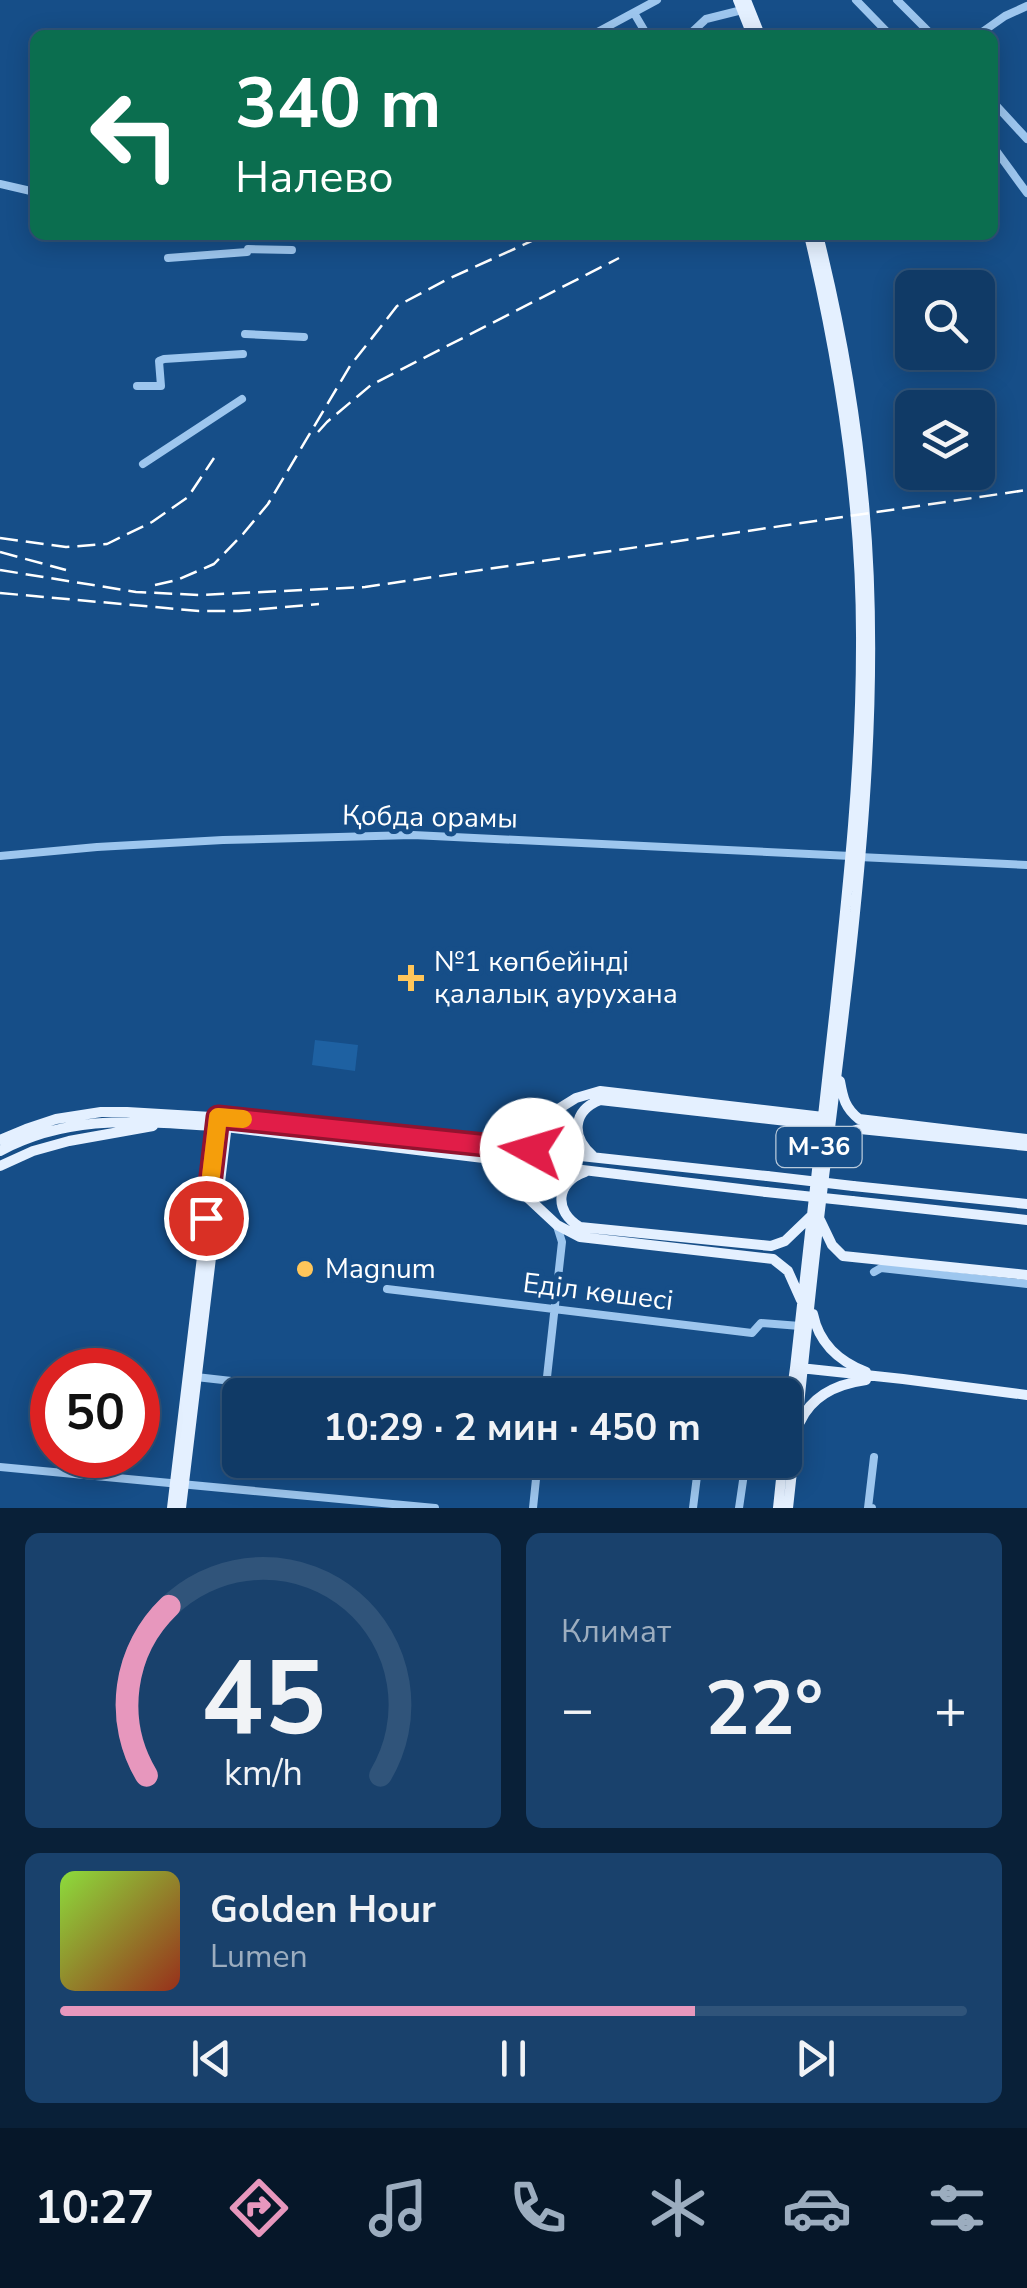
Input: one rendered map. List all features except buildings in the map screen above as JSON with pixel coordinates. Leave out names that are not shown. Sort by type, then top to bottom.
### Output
[{"type":"main road","points":[[746,4],[751,30]]},
{"type":"main road","points":[[746,4],[758,30]]},
{"type":"main road","name":"M-36","points":[[797,1378],[822,1121],[855,856],[861,643],[855,506],[842,396],[810,240]]},
{"type":"main road","name":"M-36","points":[[815,1217],[838,1068],[868,726],[869,646],[864,504],[849,390],[819,240]]},
{"type":"main road","points":[[838,1068],[843,1101],[859,1119],[1027,1142]]},
{"type":"main road","points":[[472,1144],[512,1137],[576,1098],[600,1092],[822,1121]]},
{"type":"main road","points":[[593,1156],[576,1132],[584,1110],[600,1100],[822,1121]]},
{"type":"main road","points":[[0,1140],[56,1119],[102,1112],[593,1156],[1027,1204]]},
{"type":"main road","points":[[0,1152],[32,1136],[96,1122],[222,1122],[486,1159],[1027,1220]]},
{"type":"main road","points":[[172,1508],[179,1485],[222,1122]]},
{"type":"main road","points":[[0,1166],[69,1141],[164,1123]]},
{"type":"main road","points":[[825,1166],[834,1144],[849,1132],[860,1130],[1027,1142]]},
{"type":"main road","points":[[486,1159],[557,1225],[580,1237],[772,1259],[794,1281],[822,1340],[834,1354],[851,1366],[887,1377]]},
{"type":"main road","points":[[594,1172],[576,1175],[564,1189],[565,1213],[580,1228],[771,1246],[785,1241],[815,1217],[843,1256],[1027,1275]]},
{"type":"main road","name":"M-36","points":[[799,1378],[800,1326],[806,1305]]},
{"type":"main road","points":[[799,1368],[1027,1395]]},
{"type":"main road","points":[[802,1419],[820,1395],[857,1381],[887,1377]]},
{"type":"main road","points":[[778,1508],[781,1478]]},
{"type":"main road","name":"M-36","points":[[788,1508],[791,1478]]},
{"type":"main road","points":[[179,1485],[182,1508]]},
{"type":"street","points":[[602,30],[634,13],[644,3],[656,0]]},
{"type":"street","points":[[856,0],[885,30]]},
{"type":"street","points":[[896,0],[927,30]]},
{"type":"street","points":[[694,30],[706,19],[746,4]]},
{"type":"street","points":[[985,30],[1027,6]]},
{"type":"street","points":[[634,13],[644,30]]},
{"type":"street","points":[[998,108],[1027,139]]},
{"type":"street","points":[[998,152],[1026,187]]},
{"type":"street","points":[[0,184],[30,191]]},
{"type":"street","points":[[168,258],[292,250]]},
{"type":"street","points":[[244,334],[304,337]]},
{"type":"street","points":[[137,386],[160,386],[159,361],[164,359],[244,354]]},
{"type":"street","points":[[143,464],[242,399]]},
{"type":"street","name":"Қобда орамы","points":[[0,856],[223,840],[414,835],[1027,866]]},
{"type":"street","points":[[547,1378],[562,1242],[557,1225]]},
{"type":"street","points":[[874,1272],[881,1268],[1027,1284]]},
{"type":"street","name":"Еділ көшесі","points":[[387,1288],[752,1332],[761,1322],[800,1326]]},
{"type":"street","points":[[192,1376],[222,1379]]},
{"type":"street","points":[[870,1508],[874,1457]]},
{"type":"street","points":[[0,1467],[436,1508]]},
{"type":"street","points":[[533,1508],[536,1478]]},
{"type":"street","points":[[693,1508],[697,1478]]},
{"type":"street","points":[[739,1508],[743,1478]]},
{"type":"shaded area","points":[[315,1040],[358,1045],[355,1071],[312,1065]]},
{"type":"railway","points":[[155,585],[214,564],[243,534],[268,504],[350,366],[397,306],[534,240]]},
{"type":"railway","points":[[318,432],[371,385],[619,258]]},
{"type":"railway","points":[[0,538],[66,547],[107,544],[152,522],[188,497],[214,458]]},
{"type":"railway","points":[[0,570],[136,592],[199,595],[365,587],[1027,490]]},
{"type":"railway","points":[[0,552],[66,570]]},
{"type":"railway","points":[[0,593],[199,611],[319,604]]},
{"type":"slow traffic","points":[[211,1176],[218,1117],[243,1119]]},
{"type":"place","name":"№1 көпбейінді қалалық аурухана","points":[[411,978]]},
{"type":"place","name":"Magnum","points":[[305,1269]]},
{"type":"route","points":[[206,1218],[218,1117],[532,1150]]}]
